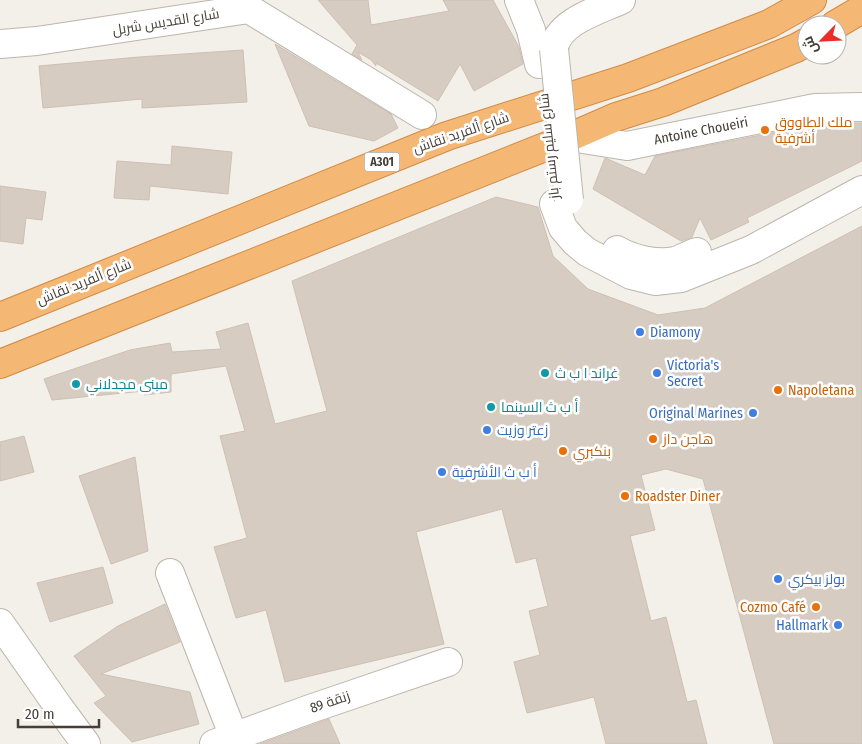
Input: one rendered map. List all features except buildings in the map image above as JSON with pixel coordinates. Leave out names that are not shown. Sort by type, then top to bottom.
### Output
[{"type":"highway","points":[[769,24],[799,0]]},
{"type":"highway","name":"شارع ألفريد نقاش","points":[[0,317],[447,136],[628,78],[769,24],[812,0]]},
{"type":"highway","points":[[847,18],[862,9]]},
{"type":"highway","points":[[0,364],[570,138],[616,117],[664,102],[797,47]]},
{"type":"street","name":"شارع سليم رستم باز","points":[[518,0],[531,30],[551,48],[563,228],[587,252],[632,275],[655,281],[681,278],[751,250],[862,190]]},
{"type":"street","points":[[551,48],[573,23],[621,0]]},
{"type":"street","name":"شارع القديس شربل","points":[[0,44],[38,42],[246,4],[422,115]]},
{"type":"street","name":"Antoine Choueiri","points":[[570,138],[627,146],[815,108],[862,107]]},
{"type":"street","name":"شارع سليم رستم باز","points":[[561,202],[584,232],[626,256],[655,261],[674,261],[745,233],[862,170]]},
{"type":"street","points":[[170,573],[224,740]]},
{"type":"street","points":[[0,623],[86,744]]},
{"type":"street","name":"زنقة 89","points":[[224,740],[448,662]]},
{"type":"place","name":"ملك الطاووق أشرفية","points":[[765,130]]},
{"type":"place","name":"Diamony","points":[[640,332]]},
{"type":"place","name":"غراند ا ب ث","points":[[545,373]]},
{"type":"place","name":"Victoria's Secret","points":[[657,373]]},
{"type":"place","name":"مبنى مجدلاني","points":[[76,384]]},
{"type":"place","name":"Napoletana","points":[[778,390]]},
{"type":"place","name":"أ ب ث السينما","points":[[491,407]]},
{"type":"place","name":"Original Marines","points":[[753,413]]},
{"type":"place","name":"زعتر وزيت","points":[[487,430]]},
{"type":"place","name":"هاجن داز","points":[[653,439]]},
{"type":"place","name":"بنكبري","points":[[563,451]]},
{"type":"place","name":"أ ب ث الأشرفية","points":[[442,472]]},
{"type":"place","name":"Roadster Diner","points":[[625,496]]},
{"type":"place","name":"بولز بيكري","points":[[778,579]]},
{"type":"place","name":"Cozmo Café","points":[[816,607]]},
{"type":"place","name":"Hallmark","points":[[838,625]]}]
